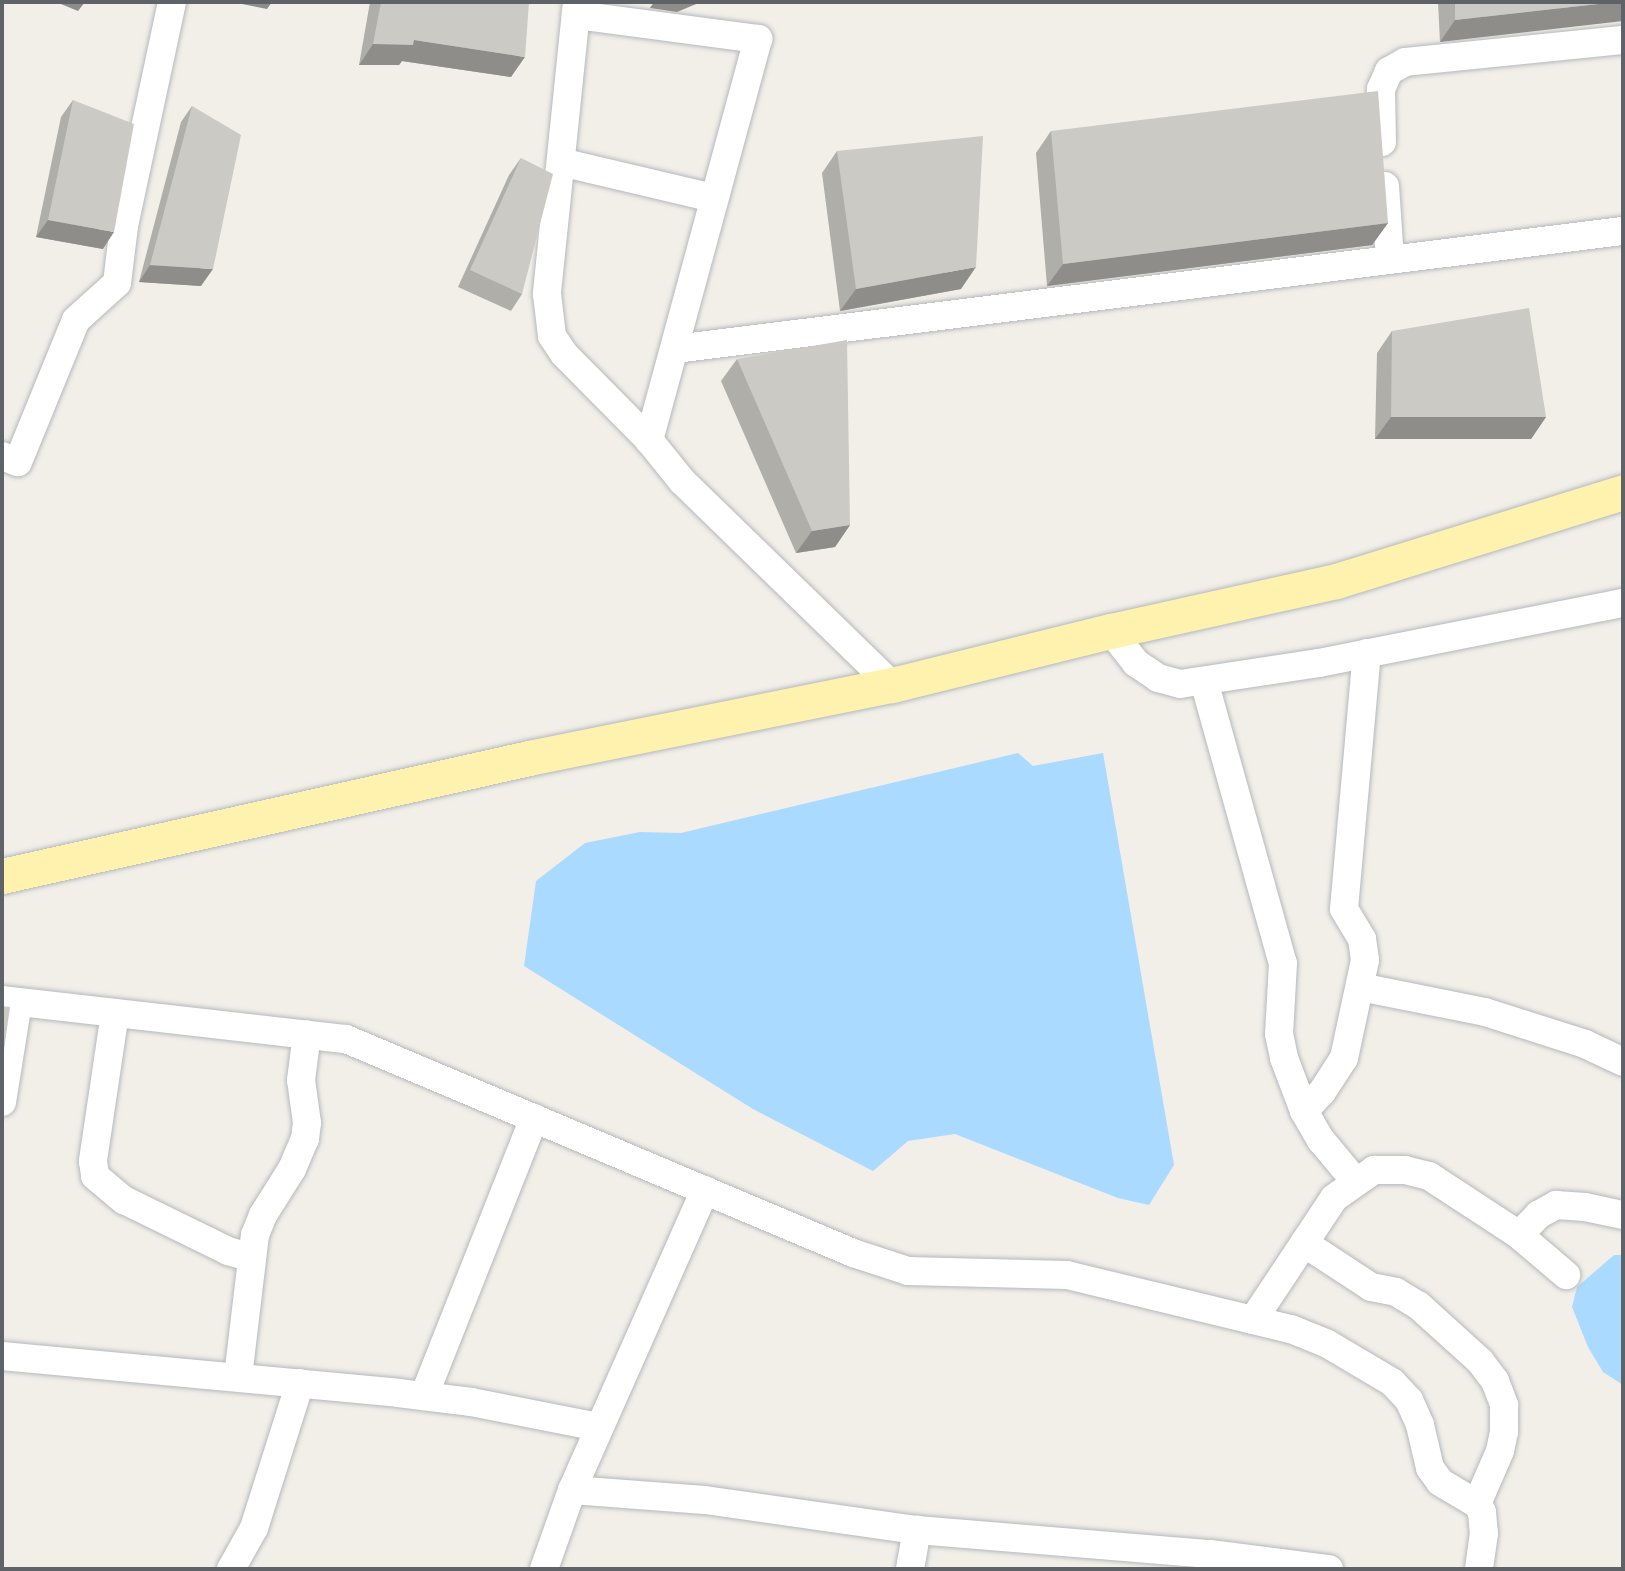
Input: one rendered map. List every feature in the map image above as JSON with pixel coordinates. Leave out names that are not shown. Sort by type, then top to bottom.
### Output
[{"type":"main road","points":[[2,876],[529,758],[892,685],[1111,631],[1336,581],[1623,492]]},
{"type":"street","points":[[2,456],[18,462],[76,320],[117,284],[124,226],[172,2]]},
{"type":"street","points":[[649,440],[713,198],[735,133],[758,39],[576,8],[547,294],[552,336],[564,354],[649,440],[682,481],[892,685]]},
{"type":"street","points":[[1390,260],[1379,105],[1381,89],[1389,71],[1405,62],[1623,40]]},
{"type":"street","points":[[561,162],[713,198]]},
{"type":"street","points":[[675,349],[1623,230]]},
{"type":"street","points":[[1111,631],[1136,663],[1158,678],[1180,684],[1367,653],[1623,603]]},
{"type":"street","points":[[1304,1111],[1322,1092],[1345,1058],[1365,960],[1362,939],[1344,909],[1367,653]]},
{"type":"street","points":[[1204,681],[1283,963],[1279,1034],[1293,1089],[1321,1140],[1355,1181]]},
{"type":"street","points":[[1360,987],[1485,1012],[1585,1044],[1623,1062]]},
{"type":"street","points":[[2,1102],[10,1001],[346,1039],[853,1253],[908,1271],[1067,1275],[1253,1320],[1326,1343],[1392,1382],[1409,1399],[1420,1424],[1430,1468],[1440,1482],[1477,1504],[1484,1522],[1479,1569]]},
{"type":"street","points":[[115,1013],[93,1161],[95,1176],[124,1200],[228,1251],[252,1258]]},
{"type":"street","points":[[238,1377],[255,1235],[263,1215],[292,1169],[305,1139],[307,1123],[301,1080],[307,1034]]},
{"type":"street","points":[[424,1396],[534,1118]]},
{"type":"street","points":[[1253,1320],[1334,1198],[1374,1170],[1405,1170],[1429,1176],[1519,1235],[1566,1275]]},
{"type":"street","points":[[544,1569],[572,1489],[705,1190]]},
{"type":"street","points":[[1519,1235],[1538,1215],[1556,1205],[1577,1206],[1623,1215]]},
{"type":"street","points":[[1304,1243],[1371,1287],[1396,1292],[1418,1305],[1480,1361],[1495,1381],[1504,1405],[1504,1432],[1500,1451],[1477,1504]]},
{"type":"street","points":[[2,1356],[300,1382],[424,1396],[599,1427]]},
{"type":"street","points":[[231,1569],[254,1528],[300,1382]]},
{"type":"street","points":[[572,1489],[705,1500],[917,1530],[1207,1562],[1329,1569]]},
{"type":"street","points":[[910,1569],[917,1530]]},
{"type":"water","points":[[1018,753],[1033,766],[1103,753],[1174,1165],[1149,1205],[1118,1198],[955,1134],[908,1141],[873,1171],[753,1109],[524,966],[536,881],[585,843],[640,832],[681,833]]},
{"type":"water","points":[[1614,1255],[1623,1255],[1623,1385],[1603,1372],[1588,1347],[1572,1307],[1577,1287]]},
{"type":"building","points":[[381,2],[529,2],[525,57],[414,40],[413,45],[373,44]]},
{"type":"building","points":[[1455,2],[1616,2],[1455,20]]},
{"type":"building","points":[[1378,91],[1388,223],[1063,264],[1051,131]]},
{"type":"building","points":[[73,100],[134,124],[114,232],[48,220]]},
{"type":"building","points":[[192,106],[241,135],[213,269],[150,265]]},
{"type":"building","points":[[983,136],[976,267],[856,289],[837,151]]},
{"type":"building","points":[[521,158],[553,174],[522,294],[470,270]]},
{"type":"building","points":[[1529,308],[1546,417],[1391,417],[1392,331]]},
{"type":"building","points":[[847,340],[850,525],[812,531],[737,359]]},
{"type":"building","points":[[2,1006],[10,1007],[2,1064]]}]
